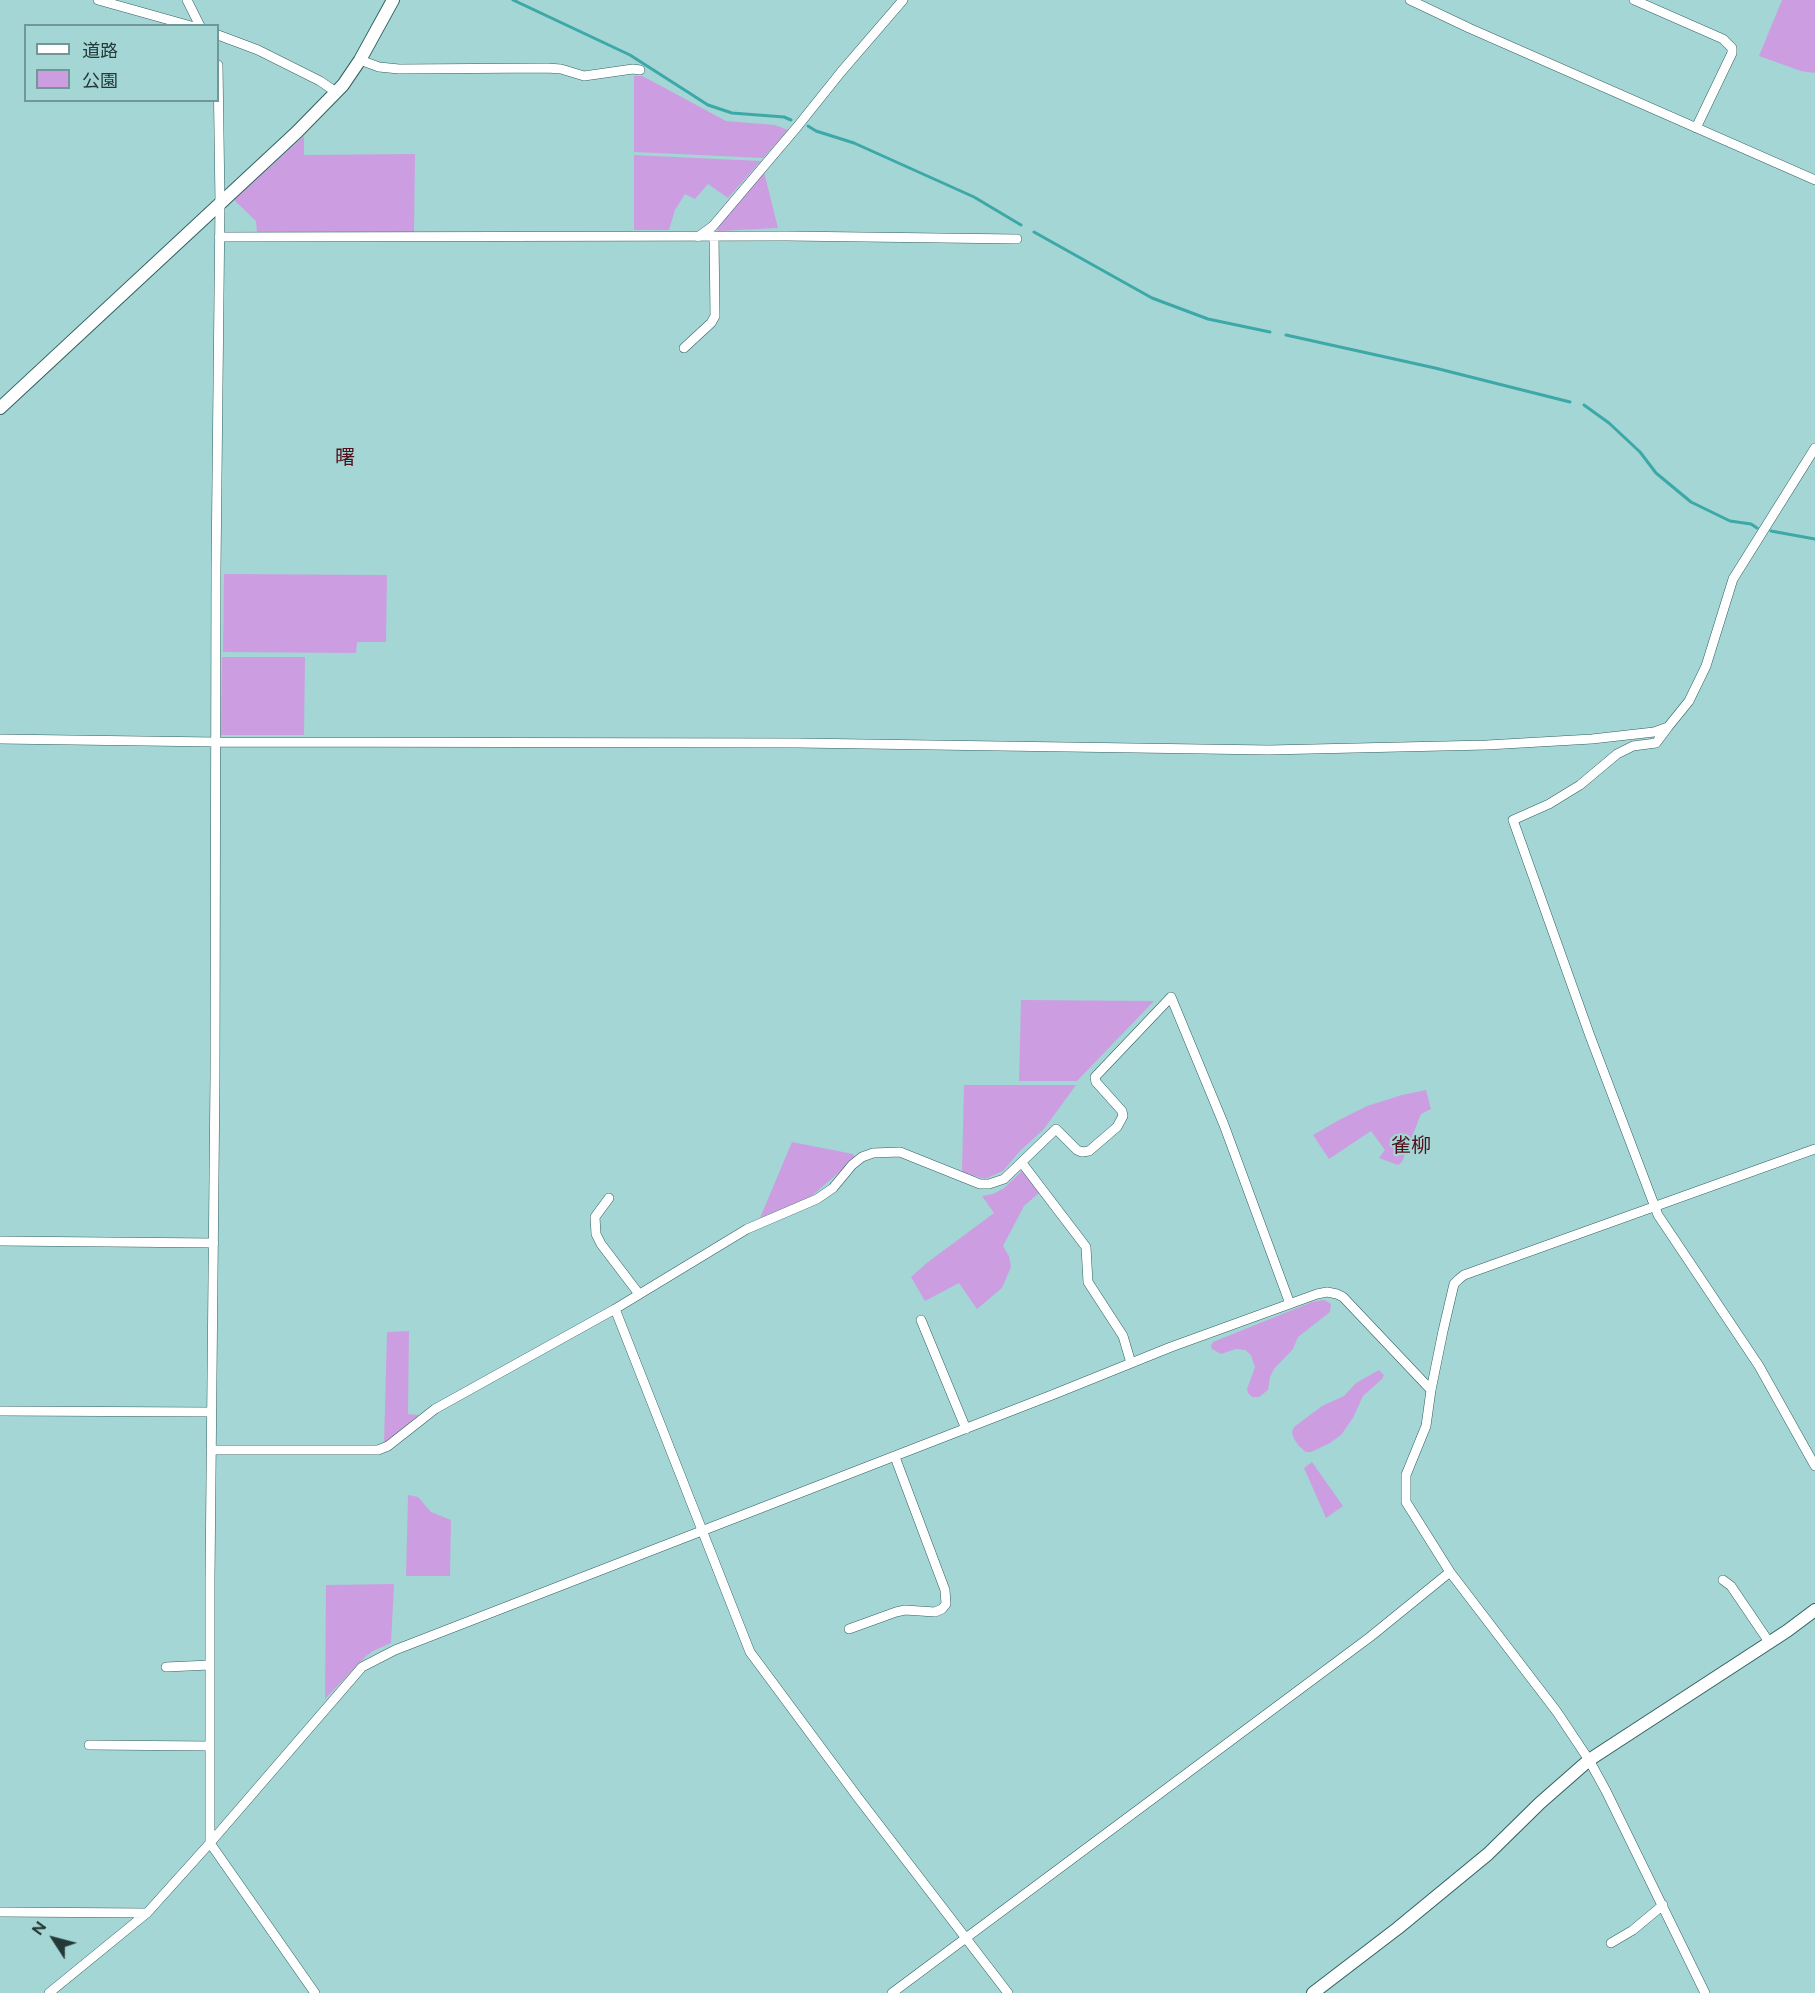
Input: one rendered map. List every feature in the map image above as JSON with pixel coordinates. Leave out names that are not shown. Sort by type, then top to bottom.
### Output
[{"type":"street","points":[[98,0],[184,24]]},
{"type":"street","points":[[187,0],[199,24]]},
{"type":"street","points":[[0,408],[297,132],[336,92],[360,60],[393,0]]},
{"type":"street","points":[[698,237],[713,226],[903,0]]},
{"type":"street","points":[[1410,0],[1815,180]]},
{"type":"street","points":[[1634,0],[1723,39],[1732,48],[1732,53],[1696,128]]},
{"type":"street","points":[[219,35],[258,50],[320,81],[336,92]]},
{"type":"street","points":[[360,60],[379,67],[399,69],[547,68],[561,69],[585,76],[640,70]]},
{"type":"street","points":[[219,102],[220,203],[210,1843],[315,1993]]},
{"type":"street","points":[[219,237],[787,236],[1017,239]]},
{"type":"street","points":[[684,348],[711,323],[715,316],[714,237]]},
{"type":"street","points":[[1815,448],[1733,579],[1706,666],[1689,701],[1656,743],[1633,746],[1617,754],[1580,785],[1549,804],[1513,820],[1653,1206],[1759,1366],[1815,1466]]},
{"type":"street","points":[[0,739],[215,742],[798,743],[1269,750],[1593,739],[1654,732],[1668,727]]},
{"type":"street","points":[[212,1450],[378,1450],[396,1441],[435,1409],[615,1309],[747,1229],[817,1199],[833,1188],[852,1165],[862,1157],[900,1152],[980,1184],[989,1184],[1004,1179],[1056,1129],[1082,1152],[1089,1151],[1117,1127],[1124,1116],[1096,1082],[1095,1077],[1171,997],[1224,1125],[1290,1304]]},
{"type":"street","points":[[1705,1993],[1589,1760],[1557,1712],[1450,1572],[1406,1502],[1406,1474],[1426,1426],[1431,1390],[1455,1284],[1464,1275],[1815,1149]]},
{"type":"street","points":[[1022,1162],[1086,1247],[1088,1282],[1123,1336],[1131,1363]]},
{"type":"street","points":[[609,1198],[595,1217],[596,1234],[639,1294]]},
{"type":"street","points":[[0,1241],[214,1243]]},
{"type":"street","points":[[49,1993],[147,1913],[362,1667],[395,1650],[703,1532],[1131,1363],[1328,1292],[1343,1297],[1431,1390]]},
{"type":"street","points":[[615,1309],[750,1652],[852,1791],[1008,1993]]},
{"type":"street","points":[[921,1320],[966,1429]]},
{"type":"street","points":[[0,1412],[211,1412]]},
{"type":"street","points":[[849,1629],[905,1610],[934,1612],[942,1609],[946,1604],[945,1590],[895,1457]]},
{"type":"street","points":[[892,1993],[1371,1637],[1450,1572]]},
{"type":"street","points":[[1723,1580],[1731,1586],[1769,1642]]},
{"type":"street","points":[[1313,1993],[1398,1928],[1488,1854],[1540,1803],[1589,1760],[1815,1610]]},
{"type":"street","points":[[166,1667],[210,1665]]},
{"type":"street","points":[[89,1745],[210,1746]]},
{"type":"street","points":[[1611,1943],[1633,1930],[1663,1905]]},
{"type":"street","points":[[0,1912],[147,1913]]},
{"type":"green space","points":[[1782,0],[1815,0],[1815,73],[1801,71],[1759,56]]},
{"type":"green space","points":[[634,76],[642,76],[726,121],[775,125],[788,130],[763,158],[634,152]]},
{"type":"green space","points":[[304,136],[304,155],[415,154],[414,232],[257,233],[256,221],[234,200]]},
{"type":"green space","points":[[634,155],[761,161],[728,198],[708,184],[695,199],[685,194],[675,210],[669,230],[634,230]]},
{"type":"green space","points":[[764,172],[778,228],[718,231],[717,225]]},
{"type":"green space","points":[[224,574],[387,575],[386,642],[357,642],[356,653],[223,652]]},
{"type":"green space","points":[[222,657],[305,657],[304,735],[221,735]]},
{"type":"green space","points":[[1021,1000],[1154,1001],[1077,1081],[1019,1081]]},
{"type":"green space","points":[[964,1085],[1076,1085],[1044,1129],[1020,1151],[1003,1171],[985,1179],[962,1172]]},
{"type":"green space","points":[[1426,1090],[1431,1109],[1421,1114],[1402,1162],[1398,1165],[1379,1158],[1385,1150],[1371,1131],[1329,1159],[1313,1135],[1367,1106]]},
{"type":"green space","points":[[792,1142],[853,1154],[855,1157],[808,1199],[760,1218]]},
{"type":"green space","points":[[1023,1170],[1039,1193],[1024,1206],[1003,1246],[1009,1256],[1011,1267],[1002,1288],[977,1309],[959,1283],[925,1301],[911,1277],[994,1213],[982,1196],[993,1194],[1004,1188]]},
{"type":"green space","points":[[1324,1300],[1331,1304],[1330,1312],[1298,1337],[1293,1349],[1274,1369],[1268,1390],[1259,1397],[1252,1397],[1247,1389],[1255,1367],[1251,1355],[1245,1350],[1236,1349],[1221,1354],[1212,1349],[1213,1342],[1312,1302]]},
{"type":"green space","points":[[409,1331],[408,1414],[419,1415],[384,1444],[387,1332]]},
{"type":"green space","points":[[1379,1370],[1384,1375],[1382,1379],[1363,1396],[1353,1418],[1341,1435],[1311,1452],[1306,1452],[1299,1446],[1292,1432],[1294,1427],[1322,1406],[1344,1396],[1356,1383]]},
{"type":"green space","points":[[1312,1462],[1343,1506],[1326,1518],[1304,1468]]},
{"type":"green space","points":[[408,1495],[418,1497],[431,1512],[451,1520],[450,1576],[406,1576]]},
{"type":"green space","points":[[394,1584],[391,1643],[365,1657],[325,1699],[326,1585]]},
{"type":"waterway","points":[[513,0],[630,55],[708,105],[732,113],[784,117],[791,120]]},
{"type":"waterway","points":[[808,126],[816,131],[854,143],[974,197],[1021,225]]},
{"type":"waterway","points":[[1034,232],[1152,298],[1208,319],[1270,332]]},
{"type":"waterway","points":[[1286,335],[1435,368],[1570,402]]},
{"type":"waterway","points":[[1584,405],[1609,423],[1640,452],[1656,473],[1691,502],[1730,521],[1751,524],[1757,528]]},
{"type":"waterway","points":[[1771,531],[1815,539]]},
{"type":"district","name":"曙","points":[[345,458]]},
{"type":"district","name":"雀柳","points":[[1411,1146]]}]
